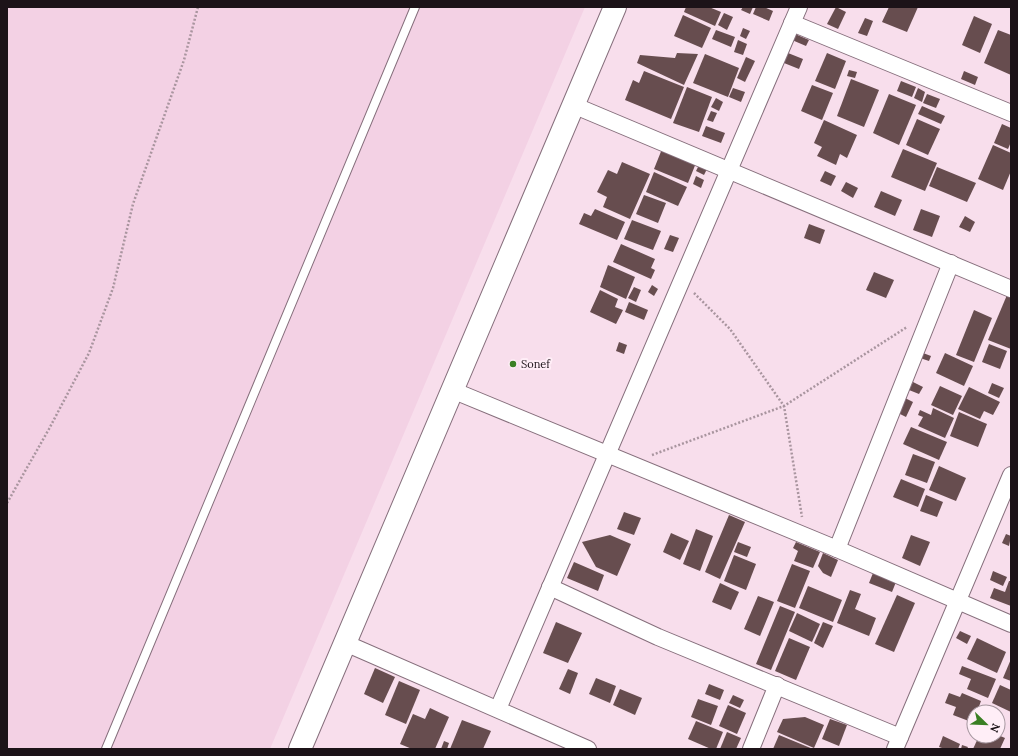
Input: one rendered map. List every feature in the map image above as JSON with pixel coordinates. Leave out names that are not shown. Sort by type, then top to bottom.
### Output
[{"type":"street","points":[[300,749],[614,7]]},
{"type":"street","points":[[498,709],[799,7]]},
{"type":"street","points":[[792,23],[1011,114]]},
{"type":"street","points":[[573,105],[1011,289]]},
{"type":"street","points":[[837,549],[951,263]]},
{"type":"street","points":[[452,390],[837,549],[1011,624]]},
{"type":"street","points":[[550,587],[658,637],[777,685],[898,743],[1011,475]]},
{"type":"street","points":[[345,643],[588,749]]},
{"type":"street","points":[[751,749],[777,685]]},
{"type":"lane","points":[[106,749],[416,7]]},
{"type":"path","points":[[7,503],[89,354],[113,288],[133,204],[184,60],[198,7]]},
{"type":"path","points":[[682,280],[730,329],[784,406],[805,536]]},
{"type":"path","points":[[630,463],[784,406],[932,312]]},
{"type":"shaded area","points":[[7,7],[585,7],[270,749],[7,749]]},
{"type":"building","points":[[686,7],[709,7],[721,12],[715,26],[684,12]]},
{"type":"building","points":[[743,7],[753,7],[750,14],[741,10]]},
{"type":"building","points":[[756,7],[764,7],[773,11],[769,21],[753,14]]},
{"type":"building","points":[[836,7],[846,12],[838,29],[827,24]]},
{"type":"building","points":[[889,7],[918,7],[907,32],[882,22]]},
{"type":"building","points":[[724,13],[733,17],[727,30],[718,25]]},
{"type":"building","points":[[683,15],[711,28],[702,48],[674,36]]},
{"type":"building","points":[[974,16],[992,24],[980,53],[962,45]]},
{"type":"building","points":[[865,18],[873,21],[867,36],[858,33]]},
{"type":"building","points":[[743,28],[750,31],[746,39],[740,36]]},
{"type":"building","points":[[716,30],[735,37],[731,47],[712,39]]},
{"type":"building","points":[[998,30],[1011,35],[1011,75],[984,63]]},
{"type":"building","points":[[795,34],[809,40],[806,46],[792,40]]},
{"type":"building","points":[[738,40],[747,44],[743,55],[734,52]]},
{"type":"building","points":[[677,53],[698,54],[684,85],[637,63],[640,55],[675,58]]},
{"type":"building","points":[[788,53],[803,59],[799,69],[784,63]]},
{"type":"building","points":[[827,53],[846,61],[835,89],[815,81]]},
{"type":"building","points":[[705,54],[739,68],[728,97],[693,83]]},
{"type":"building","points":[[746,57],[755,61],[745,82],[737,78]]},
{"type":"building","points":[[849,70],[857,72],[855,78],[847,76]]},
{"type":"building","points":[[644,71],[684,87],[671,119],[625,100],[633,80],[639,83]]},
{"type":"building","points":[[964,71],[978,77],[975,85],[961,79]]},
{"type":"building","points":[[851,79],[879,90],[864,127],[837,116]]},
{"type":"building","points":[[901,81],[916,87],[912,97],[897,91]]},
{"type":"building","points":[[812,85],[833,93],[822,120],[801,111]]},
{"type":"building","points":[[687,87],[712,97],[699,132],[673,123]]},
{"type":"building","points":[[733,88],[745,92],[741,102],[729,97]]},
{"type":"building","points":[[918,88],[925,92],[922,102],[914,98]]},
{"type":"building","points":[[889,94],[916,105],[899,145],[873,133]]},
{"type":"building","points":[[927,94],[940,99],[936,108],[923,103]]},
{"type":"building","points":[[716,98],[723,102],[719,111],[711,107]]},
{"type":"building","points":[[922,106],[945,116],[941,124],[918,114]]},
{"type":"building","points":[[711,111],[717,113],[713,122],[707,120]]},
{"type":"building","points":[[917,119],[940,129],[928,155],[906,145]]},
{"type":"building","points":[[824,120],[857,135],[847,158],[840,154],[836,165],[817,156],[822,147],[814,143]]},
{"type":"building","points":[[1002,124],[1011,128],[1011,142],[1008,149],[994,143]]},
{"type":"building","points":[[706,126],[725,133],[721,143],[702,136]]},
{"type":"building","points":[[993,145],[1011,153],[1011,171],[1003,190],[978,179]]},
{"type":"building","points":[[662,149],[696,163],[688,183],[654,169]]},
{"type":"building","points":[[903,149],[937,163],[925,191],[891,177]]},
{"type":"building","points":[[701,161],[709,165],[704,175],[696,171]]},
{"type":"building","points":[[622,162],[650,174],[630,219],[603,207],[607,197],[597,192],[608,170],[617,174]]},
{"type":"building","points":[[937,167],[976,183],[967,202],[929,186]]},
{"type":"building","points":[[825,171],[836,176],[831,186],[820,181]]},
{"type":"building","points":[[654,172],[687,187],[678,206],[646,192]]},
{"type":"building","points":[[696,176],[704,180],[701,188],[693,184]]},
{"type":"building","points":[[846,182],[858,188],[853,198],[841,191]]},
{"type":"building","points":[[881,191],[902,200],[895,216],[874,207]]},
{"type":"building","points":[[644,195],[666,203],[658,223],[636,214]]},
{"type":"building","points":[[595,209],[625,222],[617,240],[579,224],[584,213],[591,216]]},
{"type":"building","points":[[921,209],[940,216],[932,237],[913,230]]},
{"type":"building","points":[[965,216],[975,222],[970,232],[959,227]]},
{"type":"building","points":[[632,220],[661,231],[653,250],[624,239]]},
{"type":"building","points":[[809,224],[825,230],[820,244],[804,238]]},
{"type":"building","points":[[670,235],[679,238],[673,252],[664,249]]},
{"type":"building","points":[[621,244],[655,259],[651,268],[655,270],[651,279],[613,262]]},
{"type":"building","points":[[608,265],[635,277],[626,299],[600,287]]},
{"type":"building","points":[[874,272],[894,280],[886,298],[866,290]]},
{"type":"building","points":[[652,285],[658,289],[654,296],[648,292]]},
{"type":"building","points":[[634,287],[641,290],[636,302],[628,298]]},
{"type":"building","points":[[600,290],[618,299],[615,307],[623,310],[616,324],[590,312]]},
{"type":"building","points":[[1007,295],[1011,297],[1011,349],[988,340]]},
{"type":"building","points":[[629,302],[648,310],[644,320],[625,312]]},
{"type":"building","points":[[974,310],[992,318],[974,362],[956,355]]},
{"type":"building","points":[[619,342],[627,345],[624,354],[616,351]]},
{"type":"building","points":[[989,344],[1007,351],[1000,369],[982,362]]},
{"type":"building","points":[[923,353],[931,356],[929,361],[920,358]]},
{"type":"building","points":[[945,353],[973,366],[964,386],[936,373]]},
{"type":"building","points":[[913,382],[923,387],[919,394],[909,390]]},
{"type":"building","points":[[992,383],[1004,388],[999,398],[988,393]]},
{"type":"building","points":[[940,386],[962,396],[953,415],[931,405]]},
{"type":"building","points":[[969,387],[1000,402],[993,415],[984,411],[980,419],[958,409]]},
{"type":"building","points":[[905,398],[913,402],[906,417],[898,413]]},
{"type":"building","points":[[933,408],[954,418],[945,438],[918,426],[923,417],[918,415],[920,410],[931,415]]},
{"type":"building","points":[[959,412],[987,424],[978,447],[950,436]]},
{"type":"building","points":[[911,427],[947,442],[939,460],[903,444]]},
{"type":"building","points":[[913,454],[935,462],[927,483],[905,475]]},
{"type":"building","points":[[939,466],[966,478],[956,501],[929,490]]},
{"type":"building","points":[[901,479],[925,489],[918,507],[893,497]]},
{"type":"building","points":[[926,495],[943,502],[937,517],[920,511]]},
{"type":"building","points":[[624,512],[641,518],[634,535],[617,529]]},
{"type":"building","points":[[729,515],[745,522],[720,579],[705,572]]},
{"type":"building","points":[[696,529],[713,536],[700,571],[683,564]]},
{"type":"building","points":[[671,533],[689,541],[680,560],[663,552]]},
{"type":"building","points":[[1006,534],[1011,536],[1009,546],[1002,543]]},
{"type":"building","points":[[610,535],[631,544],[617,576],[596,567],[582,542]]},
{"type":"building","points":[[911,535],[930,542],[920,566],[902,558]]},
{"type":"building","points":[[738,542],[751,547],[747,557],[734,552]]},
{"type":"building","points":[[796,542],[820,552],[813,568],[794,561],[798,551],[793,548]]},
{"type":"building","points":[[823,553],[838,560],[831,577],[823,573],[818,566]]},
{"type":"building","points":[[734,555],[756,564],[746,590],[724,581]]},
{"type":"building","points":[[574,562],[604,575],[598,591],[567,578]]},
{"type":"building","points":[[792,564],[810,571],[795,608],[777,601]]},
{"type":"building","points":[[993,571],[1007,577],[1003,586],[990,580]]},
{"type":"building","points":[[873,573],[896,582],[892,592],[869,583]]},
{"type":"building","points":[[1009,581],[1011,581],[1011,606],[990,598],[994,588],[1005,592]]},
{"type":"building","points":[[720,583],[739,592],[731,610],[712,602]]},
{"type":"building","points":[[808,586],[842,600],[833,622],[799,608]]},
{"type":"building","points":[[850,590],[861,594],[855,609],[876,618],[869,636],[837,623]]},
{"type":"building","points":[[897,595],[915,603],[894,652],[875,644]]},
{"type":"building","points":[[758,596],[774,602],[760,636],[744,629]]},
{"type":"building","points":[[780,606],[795,612],[771,670],[756,664]]},
{"type":"building","points":[[797,613],[820,624],[812,642],[789,631]]},
{"type":"building","points":[[556,622],[582,633],[568,663],[543,653]]},
{"type":"building","points":[[823,622],[833,626],[823,648],[814,643]]},
{"type":"building","points":[[960,631],[971,636],[967,644],[956,638]]},
{"type":"building","points":[[789,638],[810,647],[796,680],[775,671]]},
{"type":"building","points":[[977,638],[1006,652],[997,673],[967,659]]},
{"type":"building","points":[[1011,659],[1011,681],[1003,678]]},
{"type":"building","points":[[962,666],[996,679],[988,698],[967,689],[971,679],[959,674]]},
{"type":"building","points":[[375,668],[395,677],[383,703],[364,694]]},
{"type":"building","points":[[568,669],[578,673],[570,694],[559,689]]},
{"type":"building","points":[[596,678],[616,686],[610,703],[589,694]]},
{"type":"building","points":[[399,681],[420,690],[406,724],[385,715]]},
{"type":"building","points":[[709,684],[724,690],[720,700],[705,694]]},
{"type":"building","points":[[1000,685],[1011,690],[1011,712],[1006,710],[1006,704],[992,703]]},
{"type":"building","points":[[620,689],[642,698],[635,715],[613,705]]},
{"type":"building","points":[[949,693],[960,697],[962,693],[981,701],[980,704],[966,704],[966,720],[953,715],[956,707],[945,703]]},
{"type":"building","points":[[733,695],[744,700],[740,708],[729,703]]},
{"type":"building","points":[[698,699],[718,706],[711,725],[691,717]]},
{"type":"building","points":[[728,705],[746,713],[737,734],[719,726]]},
{"type":"building","points":[[430,708],[449,717],[435,749],[412,749],[400,744],[413,714],[425,719]]},
{"type":"building","points":[[805,717],[824,725],[814,748],[777,732],[783,719]]},
{"type":"building","points":[[830,719],[847,725],[839,746],[822,739]]},
{"type":"building","points":[[462,720],[491,731],[483,749],[450,749]]},
{"type":"building","points":[[696,721],[723,732],[716,749],[711,749],[688,739]]},
{"type":"building","points":[[727,732],[741,738],[736,749],[720,749]]},
{"type":"building","points":[[779,735],[813,749],[773,749]]},
{"type":"building","points":[[943,736],[960,744],[958,749],[945,749],[939,747]]},
{"type":"building","points":[[444,741],[449,743],[447,749],[441,749]]},
{"type":"building","points":[[975,744],[1002,744],[1000,749],[973,749]]},
{"type":"building","points":[[962,745],[968,747],[967,749],[961,749]]},
{"type":"place","name":"Sonef","points":[[513,364]]}]
